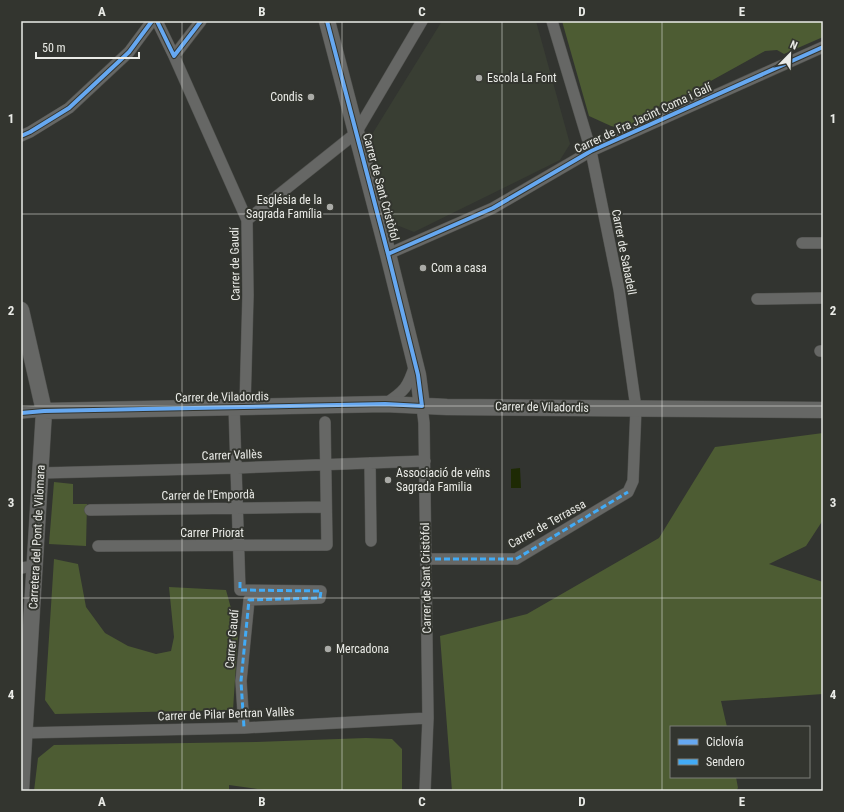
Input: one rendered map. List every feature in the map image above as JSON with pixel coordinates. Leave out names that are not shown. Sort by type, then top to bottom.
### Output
[{"type":"street","points":[[21,136],[69,108],[129,52],[152,21]]},
{"type":"street","name":"Carrer de Gaudí","points":[[158,21],[247,220],[248,295],[237,468],[240,582]]},
{"type":"street","points":[[174,56],[201,21]]},
{"type":"street","name":"Carrer de Sant Cristòfol","points":[[327,21],[388,254],[415,365],[422,406],[424,423],[428,718],[425,791]]},
{"type":"street","points":[[247,220],[356,133],[422,21]]},
{"type":"street","name":"Carrer de Sabadell","points":[[552,21],[590,151],[619,289],[636,408],[633,481],[628,492]]},
{"type":"street","name":"Carrer de Fra Jacint Coma i Galí","points":[[388,254],[493,208],[590,151],[823,47]]},
{"type":"street","points":[[802,243],[823,243]]},
{"type":"street","points":[[757,299],[823,298]]},
{"type":"street","name":"Carretera del Pont de Vilomara","points":[[21,310],[44,411],[41,473],[28,567],[21,790]]},
{"type":"street","points":[[385,404],[402,392],[409,384],[415,365]]},
{"type":"street","name":"Carrer de Viladordis","points":[[21,413],[44,411],[240,406],[385,404],[422,406],[823,410]]},
{"type":"street","points":[[325,422],[326,507]]},
{"type":"street","name":"Carrer Vallès","points":[[41,473],[424,461]]},
{"type":"street","points":[[370,463],[371,541]]},
{"type":"street","name":"Carrer de Terrassa","points":[[426,559],[516,559],[628,492]]},
{"type":"street","name":"Carrer de l'Empordà","points":[[90,510],[326,507]]},
{"type":"street","name":"Carrer Priorat","points":[[98,546],[327,545],[326,507]]},
{"type":"street","name":"Carrer Gaudí","points":[[240,582],[240,590],[321,592],[320,598],[249,600],[241,681],[244,728]]},
{"type":"street","name":"Carrer de Pilar Bertran Vallès","points":[[23,733],[244,728],[428,718]]},
{"type":"shaded area","name":"Escola La Font","points":[[442,21],[536,21],[570,144],[560,160],[414,232],[389,222],[371,136]]},
{"type":"shaded area","points":[[562,21],[823,21],[823,37],[784,54],[777,50],[765,51],[624,129],[611,126],[589,116]]},
{"type":"shaded area","points":[[823,433],[823,520],[806,546],[769,564],[823,582],[823,694],[721,701],[727,726],[670,726],[670,778],[736,778],[738,788],[736,791],[452,791],[440,636],[527,614],[659,538],[715,447]]},
{"type":"shaded area","points":[[520,468],[521,488],[511,488],[511,469]]},
{"type":"shaded area","points":[[54,482],[73,484],[73,504],[87,504],[86,546],[49,544]]},
{"type":"shaded area","points":[[54,559],[78,564],[86,607],[105,633],[128,646],[156,654],[171,651],[174,637],[169,587],[226,590],[238,634],[233,710],[55,714],[45,700]]},
{"type":"shaded area","points":[[366,738],[392,739],[402,749],[402,791],[271,791],[229,785],[229,791],[34,791],[38,758],[54,745],[256,742]]},
{"type":"marked path","points":[[426,559],[516,559],[628,492]]},
{"type":"marked path","points":[[240,582],[240,590],[321,591],[320,598],[249,600],[241,681],[244,728]]},
{"type":"cycle path","points":[[21,136],[69,108],[129,52],[152,21]]},
{"type":"cycle path","points":[[157,21],[174,56],[201,21]]},
{"type":"cycle path","points":[[21,413],[44,411],[385,404],[422,406],[418,375],[327,21]]},
{"type":"cycle path","points":[[388,254],[493,208],[591,151],[823,47]]},
{"type":"place","name":"Escola La Font","points":[[479,78]]},
{"type":"place","name":"Condis","points":[[311,97]]},
{"type":"place","name":"Església de la Sagrada Família","points":[[330,207]]},
{"type":"place","name":"Com a casa","points":[[423,268]]},
{"type":"place","name":"Associació de veïns Sagrada Familia","points":[[388,480]]},
{"type":"place","name":"Mercadona","points":[[328,649]]}]
